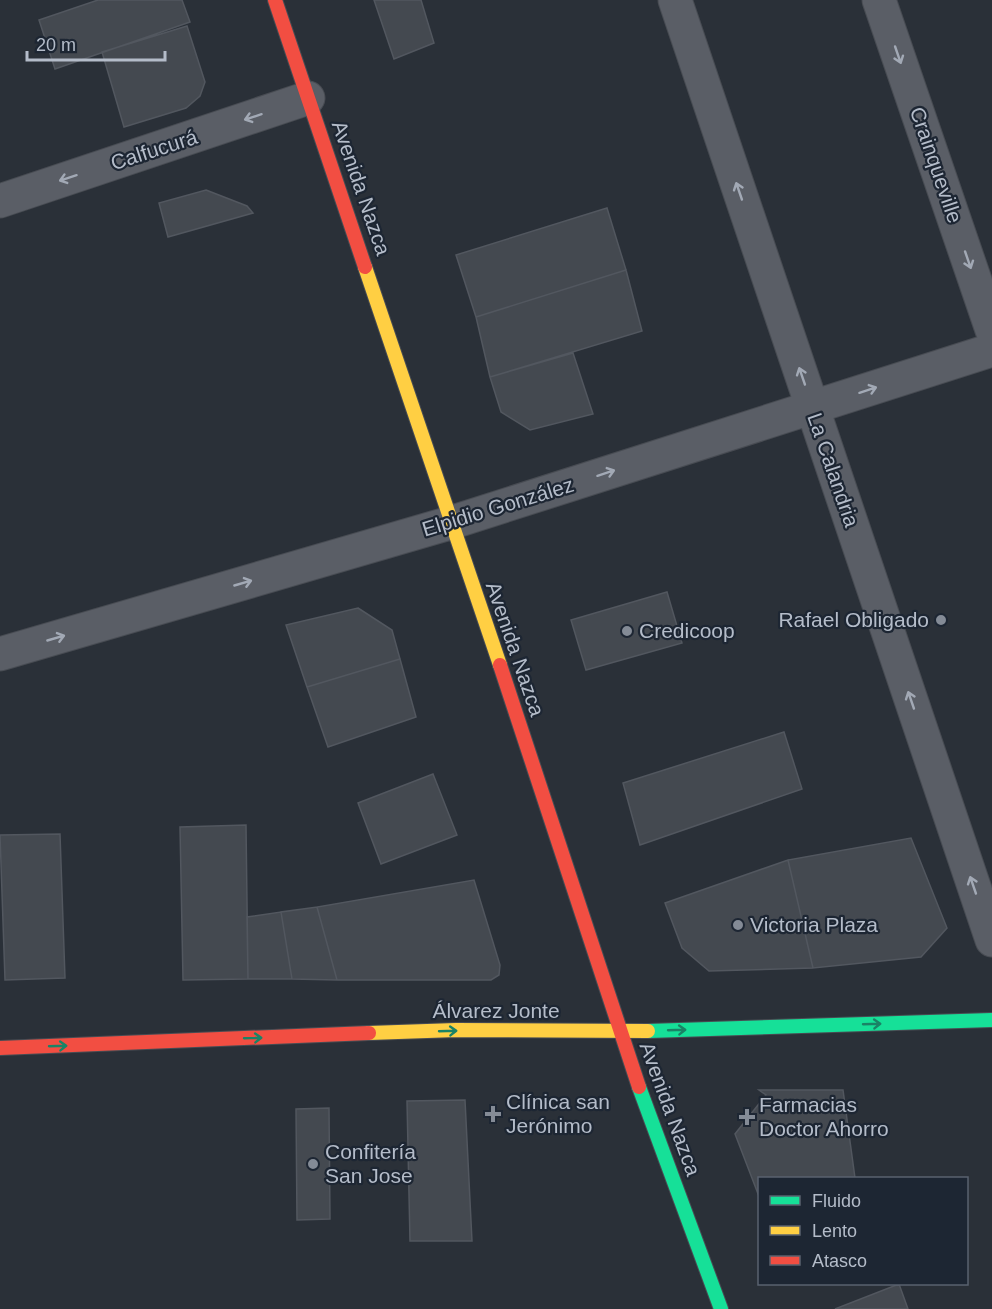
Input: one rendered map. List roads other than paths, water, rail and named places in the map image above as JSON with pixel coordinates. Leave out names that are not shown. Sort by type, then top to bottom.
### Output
[{"type":"main road","name":"Avenida Nazca","points":[[275,0],[507,686],[619,1032],[721,1309]]},
{"type":"main road","name":"Álvarez Jonte","points":[[0,1048],[456,1030],[619,1032],[992,1020]]},
{"type":"street","name":"La Calandria","points":[[675,0],[992,940]]},
{"type":"street","name":"Crainqueville","points":[[879,0],[992,330]]},
{"type":"street","name":"Calfucurá","points":[[0,201],[308,98]]},
{"type":"street","name":"Elpidio González","points":[[0,654],[450,523],[992,350]]},
{"type":"place","name":"Rafael Obligado","points":[[941,620]]},
{"type":"place","name":"Credicoop","points":[[627,631]]},
{"type":"place","name":"Victoria Plaza","points":[[738,925]]},
{"type":"place","name":"Clínica san Jerónimo","points":[[493,1114]]},
{"type":"place","name":"Farmacias Doctor Ahorro","points":[[747,1117]]},
{"type":"place","name":"Confitería San Jose","points":[[313,1164]]}]
